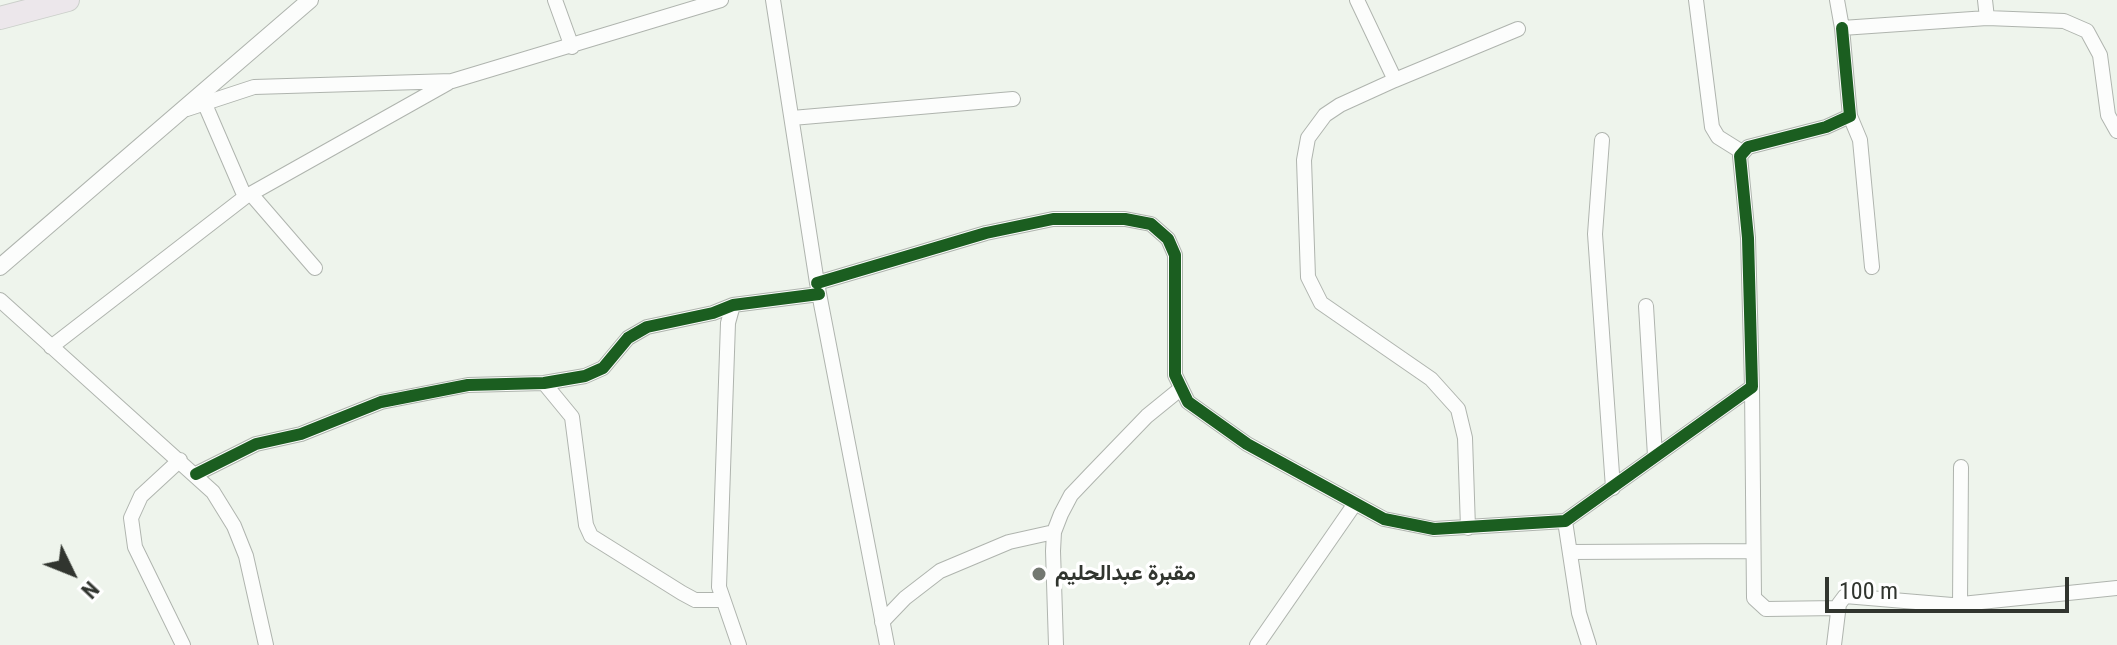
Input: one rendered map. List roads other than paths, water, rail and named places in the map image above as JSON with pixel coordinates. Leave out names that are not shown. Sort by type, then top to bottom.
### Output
[{"type":"main road","points":[[0,18],[68,0]]},
{"type":"street","points":[[0,267],[310,0]]},
{"type":"street","points":[[555,0],[572,47]]},
{"type":"street","points":[[51,347],[248,195],[452,81],[721,0]]},
{"type":"street","points":[[773,0],[818,288],[887,645]]},
{"type":"street","points":[[1357,0],[1395,80]]},
{"type":"street","points":[[1696,0],[1712,127],[1718,137],[1742,152]]},
{"type":"street","points":[[1837,0],[1850,116],[1860,140],[1872,267]]},
{"type":"street","points":[[1985,0],[1987,18]]},
{"type":"street","points":[[1842,28],[1987,18],[2064,21],[2087,31],[2100,55],[2108,115],[2117,131]]},
{"type":"street","points":[[1468,528],[1465,438],[1463,423],[1451,397],[1431,379],[1321,303],[1308,277],[1304,160],[1308,138],[1325,115],[1340,105],[1518,29]]},
{"type":"street","points":[[183,111],[254,87],[452,81]]},
{"type":"street","points":[[792,118],[1013,99]]},
{"type":"street","points":[[204,102],[248,195],[315,268]]},
{"type":"street","points":[[1838,608],[1766,609],[1757,604],[1752,551],[1748,238],[1739,161],[1748,147],[1826,127],[1850,116]]},
{"type":"street","points":[[1602,140],[1595,234],[1613,488]]},
{"type":"street","points":[[196,474],[256,444],[301,434],[381,402],[468,385],[544,383],[603,368],[636,331],[713,313],[733,305],[818,288],[986,233],[1053,219],[1125,219],[1151,224],[1168,239],[1175,255],[1175,375],[1179,390],[1188,402],[1247,444],[1354,505],[1408,526],[1468,528],[1565,521],[1752,387]]},
{"type":"street","points":[[0,300],[196,474],[234,526],[246,556],[266,645]]},
{"type":"street","points":[[733,305],[728,323],[721,600],[739,645]]},
{"type":"street","points":[[1646,306],[1655,456]]},
{"type":"street","points":[[544,383],[561,401],[575,425],[586,525],[591,536],[695,600],[721,600]]},
{"type":"street","points":[[1056,645],[1054,532],[1071,495],[1147,416],[1179,390]]},
{"type":"street","points":[[180,460],[141,496],[131,518],[140,560],[183,645]]},
{"type":"street","points":[[1960,605],[1961,467]]},
{"type":"street","points":[[1257,645],[1354,505]]},
{"type":"street","points":[[1565,521],[1579,613],[1589,645]]},
{"type":"street","points":[[882,622],[905,598],[940,571],[1009,542],[1054,532]]},
{"type":"street","points":[[1570,552],[1752,551]]},
{"type":"street","points":[[1834,645],[1838,608],[1842,598],[1850,595],[1918,604],[1960,605],[2117,588]]},
{"type":"place","name":"مقبرة عبدالحليم","points":[[1039,574]]}]
